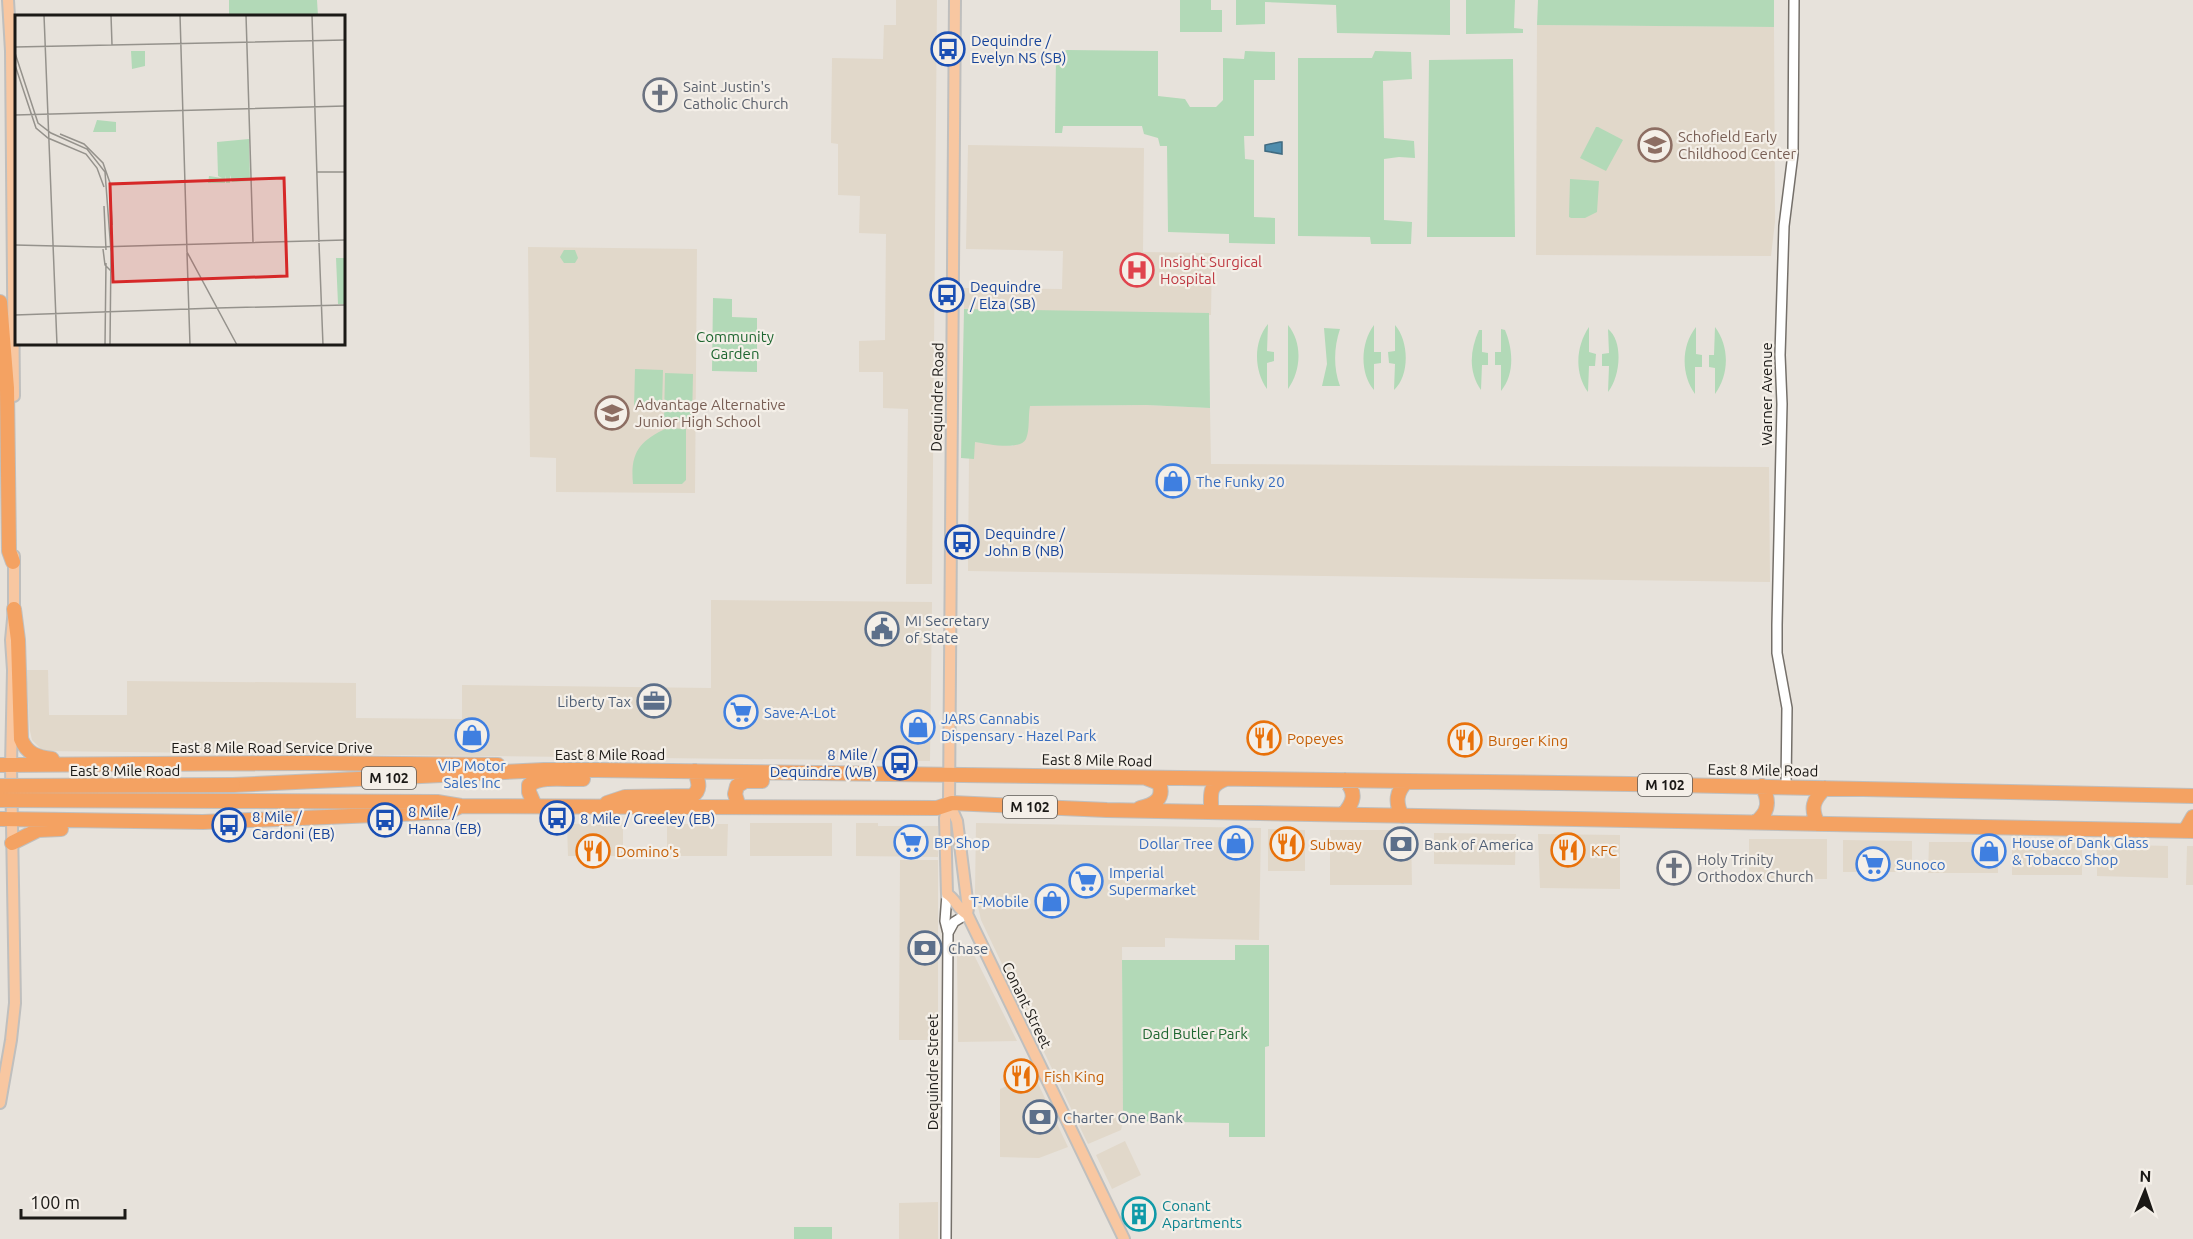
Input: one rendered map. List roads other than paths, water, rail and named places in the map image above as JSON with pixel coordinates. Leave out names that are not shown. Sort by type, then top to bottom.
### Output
[{"type":"highway","points":[[0,302],[7,388],[9,551],[13,562]]},
{"type":"highway","points":[[14,609],[18,640],[22,743],[37,757],[93,766]]},
{"type":"highway","name":"East 8 Mile Road Service Drive","points":[[6,766],[161,763],[388,764],[519,765],[544,770]]},
{"type":"highway","name":"East 8 Mile Road","points":[[0,786],[233,785],[544,770],[632,770],[1762,786],[2192,799]]},
{"type":"highway","points":[[535,806],[529,787],[535,781],[609,779],[632,770]]},
{"type":"highway","points":[[597,806],[625,797],[692,796],[699,789],[695,771]]},
{"type":"highway","points":[[739,807],[735,789],[738,784],[746,781],[907,783],[931,774]]},
{"type":"highway","points":[[1111,810],[1146,807],[1154,805],[1159,799],[1161,788],[1155,780],[1132,776]]},
{"type":"highway","points":[[1211,812],[1210,797],[1213,787],[1216,783],[1228,778]]},
{"type":"highway","points":[[1343,815],[1352,803],[1354,794],[1353,789],[1345,780]]},
{"type":"highway","points":[[1402,816],[1396,800],[1399,791],[1407,781]]},
{"type":"highway","points":[[1756,822],[1762,817],[1767,807],[1767,798],[1762,786]]},
{"type":"highway","points":[[1818,824],[1813,813],[1813,803],[1825,788]]},
{"type":"highway","name":"East 8 Mile Road","points":[[0,800],[437,802],[462,806],[937,808],[949,798],[1111,810],[2189,831]]},
{"type":"highway","name":"East 8 Mile Road","points":[[6,819],[203,822],[448,812],[462,806]]},
{"type":"highway","points":[[2189,831],[2193,817]]},
{"type":"highway","points":[[12,843],[38,831],[104,827],[117,821]]},
{"type":"main road","points":[[0,1103],[15,1003],[12,843],[6,819],[6,766],[13,670],[11,640],[15,550],[12,62],[8,0]]},
{"type":"main road","name":"Dequindre Road","points":[[949,798],[955,0]]},
{"type":"main road","points":[[947,894],[945,818],[949,798]]},
{"type":"main road","name":"Conant Street","points":[[949,798],[956,816],[967,914],[1124,1239]]},
{"type":"main road","name":"Conant Street","points":[[947,894],[954,898],[961,911],[967,914]]},
{"type":"street","name":"Warner Avenue","points":[[1786,787],[1787,708],[1777,653],[1777,626],[1782,404],[1780,356],[1784,226],[1793,154],[1794,0]]},
{"type":"street","name":"Dequindre Street","points":[[946,1239],[948,933],[945,921],[947,894]]},
{"type":"street","points":[[948,933],[954,922],[967,914]]},
{"type":"water","points":[[1282,142],[1282,154],[1265,151],[1265,145]]},
{"type":"place","name":"Dequindre / Evelyn NS (SB)","points":[[948,49]]},
{"type":"place","name":"Saint Justin's Catholic Church","points":[[660,95]]},
{"type":"place","name":"Schofield Early Childhood Center","points":[[1655,145]]},
{"type":"place","name":"Insight Surgical Hospital","points":[[1137,270]]},
{"type":"place","name":"Dequindre / Elza (SB)","points":[[947,295]]},
{"type":"place","name":"Advantage Alternative Junior High School","points":[[612,413]]},
{"type":"place","name":"The Funky 20","points":[[1173,481]]},
{"type":"place","name":"Dequindre / John B (NB)","points":[[962,542]]},
{"type":"place","name":"MI Secretary of State","points":[[882,629]]},
{"type":"place","name":"Liberty Tax","points":[[654,701]]},
{"type":"place","name":"Save-A-Lot","points":[[741,712]]},
{"type":"place","name":"JARS Cannabis Dispensary - Hazel Park","points":[[918,727]]},
{"type":"place","name":"VIP Motor Sales Inc","points":[[472,735]]},
{"type":"place","name":"Popeyes","points":[[1264,738]]},
{"type":"place","name":"Burger King","points":[[1465,740]]},
{"type":"place","name":"8 Mile / Dequindre (WB)","points":[[900,763]]},
{"type":"place","name":"8 Mile / Greeley (EB)","points":[[557,818]]},
{"type":"place","name":"8 Mile / Hanna (EB)","points":[[385,820]]},
{"type":"place","name":"8 Mile / Cardoni (EB)","points":[[229,825]]},
{"type":"place","name":"BP Shop","points":[[911,842]]},
{"type":"place","name":"Dollar Tree","points":[[1236,843]]},
{"type":"place","name":"Subway","points":[[1287,844]]},
{"type":"place","name":"Bank of America","points":[[1401,844]]},
{"type":"place","name":"KFC","points":[[1568,850]]},
{"type":"place","name":"Domino's","points":[[593,851]]},
{"type":"place","name":"House of Dank Glass & Tobacco Shop","points":[[1989,851]]},
{"type":"place","name":"Sunoco","points":[[1873,864]]},
{"type":"place","name":"Holy Trinity Orthodox Church","points":[[1674,868]]},
{"type":"place","name":"Imperial Supermarket","points":[[1086,881]]},
{"type":"place","name":"T-Mobile","points":[[1052,901]]},
{"type":"place","name":"Chase","points":[[925,948]]},
{"type":"place","name":"Fish King","points":[[1021,1076]]},
{"type":"place","name":"Charter One Bank","points":[[1040,1117]]},
{"type":"place","name":"Conant Apartments","points":[[1139,1214]]},
{"type":"park label","name":"Community Garden","points":[[735,344]]},
{"type":"park label","name":"Dad Butler Park","points":[[1195,1033]]}]
